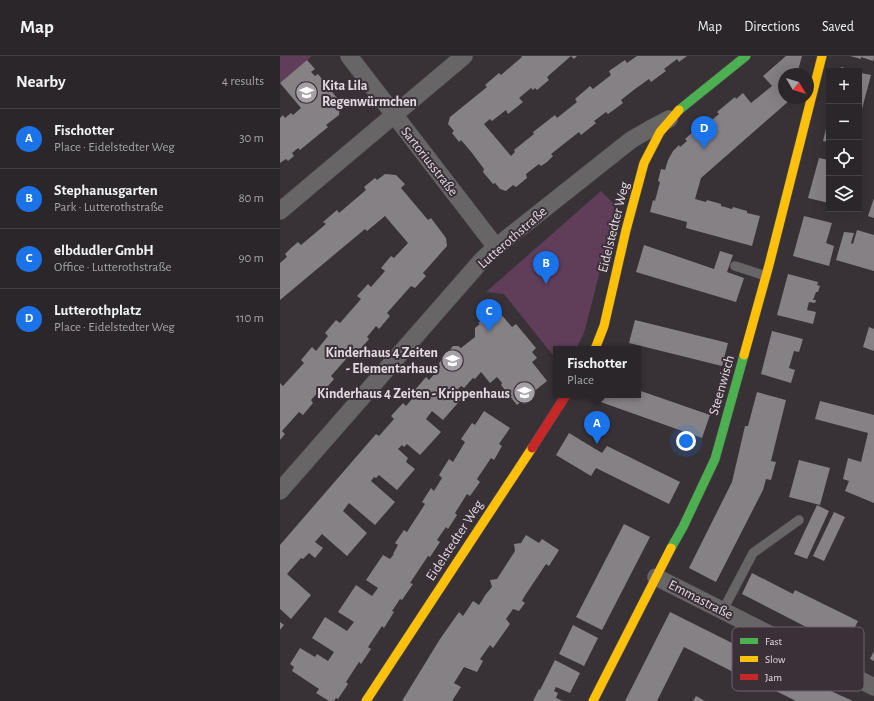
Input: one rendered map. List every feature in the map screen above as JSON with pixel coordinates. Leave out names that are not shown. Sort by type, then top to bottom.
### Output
[{"type":"street","name":"Sartoriusstraße","points":[[349,56],[496,247]]},
{"type":"street","points":[[280,211],[464,56]]},
{"type":"street","name":"Lutterothstraße","points":[[280,491],[482,260],[496,247],[631,140],[671,118],[692,98],[746,56]]},
{"type":"street","name":"Steenwisch","points":[[593,701],[683,527],[715,459],[766,276],[822,56]]},
{"type":"street","name":"Eidelstedter Weg","points":[[596,346],[604,326],[626,230],[644,163],[660,132],[671,118]]},
{"type":"street","name":"Eidelstedter Weg","points":[[366,701],[564,398]]},
{"type":"street","name":"Emmastraße","points":[[656,577],[756,627]]},
{"type":"street","name":"Emmastraße","points":[[864,682],[874,687]]},
{"type":"lane","points":[[735,266],[766,276]]},
{"type":"lane","points":[[723,610],[753,553],[799,520]]},
{"type":"shaded area","points":[[280,56],[312,56],[280,83]]},
{"type":"shaded area","points":[[601,191],[615,205],[584,333],[578,346],[553,346],[553,355],[504,294],[486,292]]},
{"type":"building","points":[[521,56],[571,56],[547,77],[549,80],[537,90],[535,88],[533,90],[531,88],[519,98],[523,102],[508,114],[506,110],[492,121],[490,119],[484,124],[511,156],[515,152],[514,150],[534,134],[533,132],[555,115],[557,118],[577,102],[575,99],[590,86],[593,89],[611,75],[609,71],[625,60],[627,63],[637,56],[687,56],[679,62],[677,59],[664,69],[666,71],[651,82],[649,79],[635,89],[621,100],[623,103],[608,114],[606,112],[594,121],[596,123],[581,135],[579,132],[551,154],[553,156],[547,162],[541,166],[539,164],[526,174],[527,178],[516,187],[513,185],[506,191],[500,189],[495,183],[493,184],[483,172],[484,169],[472,153],[461,140],[459,142],[452,133],[454,131],[448,124],[450,117],[487,87],[485,85],[499,73],[501,75],[522,57]]},
{"type":"building","points":[[786,56],[802,56],[799,68],[778,68],[778,104],[785,104],[701,178],[695,199],[706,202],[707,200],[721,204],[721,206],[732,209],[733,207],[747,211],[747,213],[760,216],[752,246],[686,228],[687,222],[650,212],[653,200],[655,201],[660,182],[658,181],[661,169],[665,170],[673,151],[679,145],[680,147],[687,141],[685,139],[704,122],[706,125],[719,114],[717,112],[735,97],[736,99],[743,93],[751,103],[772,86],[763,76]]},
{"type":"building","points":[[850,56],[874,56],[874,58],[873,61],[861,57],[861,59]]},
{"type":"building","name":"Kita Lila Regenwürmchen","points":[[307,60],[315,69],[311,72],[315,76],[318,74],[340,102],[339,115],[326,125],[328,127],[300,150],[298,148],[292,153],[294,156],[288,161],[286,159],[280,163],[280,118],[283,115],[285,118],[291,113],[293,115],[301,108],[280,83]]},
{"type":"building","points":[[862,73],[871,75],[862,109]]},
{"type":"building","points":[[826,129],[826,142],[823,141]]},
{"type":"building","points":[[819,158],[826,159],[826,202],[808,198]]},
{"type":"building","points":[[385,174],[396,175],[405,184],[401,188],[428,220],[431,218],[446,238],[447,246],[423,273],[426,276],[415,288],[411,286],[387,313],[390,316],[379,329],[376,326],[367,337],[369,339],[358,352],[355,349],[331,376],[334,379],[323,392],[320,390],[311,400],[313,403],[303,415],[299,412],[282,431],[285,434],[280,440],[280,383],[283,386],[304,363],[301,360],[312,347],[316,351],[328,336],[325,333],[336,320],[340,323],[361,299],[357,296],[368,284],[371,287],[385,271],[381,268],[391,256],[394,258],[408,243],[385,216],[367,231],[365,229],[280,300],[280,263],[287,257],[285,254],[298,242],[301,245],[326,224],[323,222],[337,210],[339,213],[366,190],[364,187],[375,178],[377,180]]},
{"type":"building","points":[[874,198],[874,218],[868,216]]},
{"type":"building","points":[[804,216],[832,223],[826,243],[834,246],[829,266],[793,256]]},
{"type":"building","points":[[857,230],[874,235],[874,271],[836,260],[844,232],[854,233],[851,243],[853,244]]},
{"type":"building","points":[[644,245],[714,269],[720,251],[733,255],[727,272],[744,278],[736,302],[636,272]]},
{"type":"building","points":[[788,274],[818,282],[817,285],[820,286],[813,300],[816,300],[815,303],[809,302],[807,310],[816,312],[813,324],[777,315]]},
{"type":"building","points":[[494,313],[500,313],[512,327],[516,324],[536,348],[532,352],[537,358],[532,362],[547,381],[517,405],[501,385],[502,383],[497,377],[490,383],[481,372],[464,388],[461,386],[456,391],[463,397],[443,420],[432,411],[426,419],[441,432],[420,455],[407,444],[404,447],[402,445],[398,449],[408,458],[406,462],[415,469],[397,490],[379,475],[376,478],[374,477],[371,481],[395,502],[375,525],[349,503],[343,511],[367,533],[347,556],[322,534],[315,542],[323,548],[315,558],[309,553],[303,559],[301,558],[287,574],[311,595],[291,619],[280,609],[280,545],[376,434],[379,436],[394,419],[391,416],[403,403],[406,406],[417,393],[414,391],[426,377],[429,380],[440,368],[439,363],[453,346],[458,346],[461,348],[475,337],[475,328],[480,324],[478,323],[489,314],[490,316]]},
{"type":"building","points":[[635,320],[728,343],[722,366],[629,343]]},
{"type":"building","points":[[869,327],[874,329],[874,351],[863,347]]},
{"type":"building","points":[[772,331],[803,339],[799,352],[794,351],[789,368],[795,370],[791,383],[761,374]]},
{"type":"building","points":[[641,391],[710,415],[702,438],[595,400],[596,398],[641,398]]},
{"type":"building","points":[[757,392],[786,400],[771,461],[776,462],[771,480],[766,479],[763,490],[716,582],[689,568],[732,482],[745,426],[748,426]]},
{"type":"building","points":[[820,401],[874,415],[874,503],[845,491],[849,481],[843,479],[848,458],[861,462],[868,433],[815,419]]},
{"type":"building","points":[[484,411],[510,428],[499,444],[502,446],[494,460],[491,458],[477,479],[480,482],[470,496],[467,494],[455,513],[457,515],[448,529],[446,527],[437,540],[440,542],[430,557],[428,556],[410,583],[413,584],[392,611],[394,612],[384,628],[382,626],[368,647],[371,649],[361,664],[359,662],[346,682],[348,684],[338,699],[336,698],[334,701],[329,701],[316,693],[319,689],[292,671],[294,667],[290,664],[300,648],[315,657],[317,654],[328,661],[334,652],[312,638],[325,617],[347,631],[354,622],[338,612],[356,585],[372,596],[378,588],[366,580],[383,555],[390,559],[394,554],[398,545],[395,543],[404,530],[407,532],[425,504],[422,502],[431,488],[434,491],[442,478],[439,475],[449,459],[453,462],[465,442],[461,439],[472,423],[475,425]]},
{"type":"building","points":[[569,433],[602,453],[607,446],[680,482],[669,504],[596,468],[591,476],[556,455]]},
{"type":"building","points":[[799,460],[830,468],[820,505],[789,497]]},
{"type":"building","points":[[817,505],[829,511],[807,559],[794,554]]},
{"type":"building","points":[[834,512],[845,517],[824,561],[813,556]]},
{"type":"building","points":[[624,524],[650,537],[602,630],[576,617]]},
{"type":"building","points":[[526,535],[539,543],[542,539],[559,550],[549,566],[546,564],[524,597],[522,601],[525,603],[519,611],[513,609],[506,619],[510,624],[493,648],[490,645],[480,659],[483,661],[477,672],[464,667],[454,683],[461,687],[452,701],[402,701],[440,639],[459,612],[463,616],[473,601],[479,605],[492,587],[490,580],[497,579],[515,551],[514,544],[521,543]]},
{"type":"building","points":[[752,573],[793,594],[795,590],[858,621],[855,627],[806,627],[742,594]]},
{"type":"building","points":[[670,612],[732,643],[732,671],[684,647],[657,701],[625,701]]},
{"type":"building","points":[[280,622],[284,625],[280,630]]},
{"type":"building","points":[[573,625],[598,638],[584,666],[559,654]]},
{"type":"building","points":[[874,651],[874,661],[870,659]]},
{"type":"building","points":[[555,660],[580,673],[570,693],[556,687],[554,691],[558,693],[556,698],[563,701],[533,701],[539,689],[540,690]]},
{"type":"building","points":[[776,691],[831,691],[853,701],[796,701]]},
{"type":"building","points":[[696,696],[705,701],[693,701]]},
{"type":"traffic: fast","points":[[679,110],[746,56]]},
{"type":"traffic: fast","points":[[671,548],[683,527],[715,459],[744,355]]},
{"type":"traffic: slow","points":[[744,355],[769,265],[822,56]]},
{"type":"traffic: slow","points":[[596,346],[604,326],[626,230],[644,163],[660,132],[679,110]]},
{"type":"traffic: slow","points":[[366,701],[532,448]]},
{"type":"traffic: slow","points":[[593,701],[671,548]]},
{"type":"traffic: jam","points":[[532,448],[564,398]]},
{"type":"place","name":"Kita Lila Regenwürmchen","points":[[307,93]]},
{"type":"place","name":"Lutterothplatz","points":[[704,149]]},
{"type":"place","name":"Stephanusgarten","points":[[546,284]]},
{"type":"place","name":"elbdudler GmbH","points":[[489,332]]},
{"type":"place","name":"Kinderhaus 4 Zeiten - Elementarhaus","points":[[453,360]]},
{"type":"place","name":"Kinderhaus 4 Zeiten - Krippenhaus","points":[[525,393]]},
{"type":"place","name":"Fischotter","points":[[597,444]]}]
